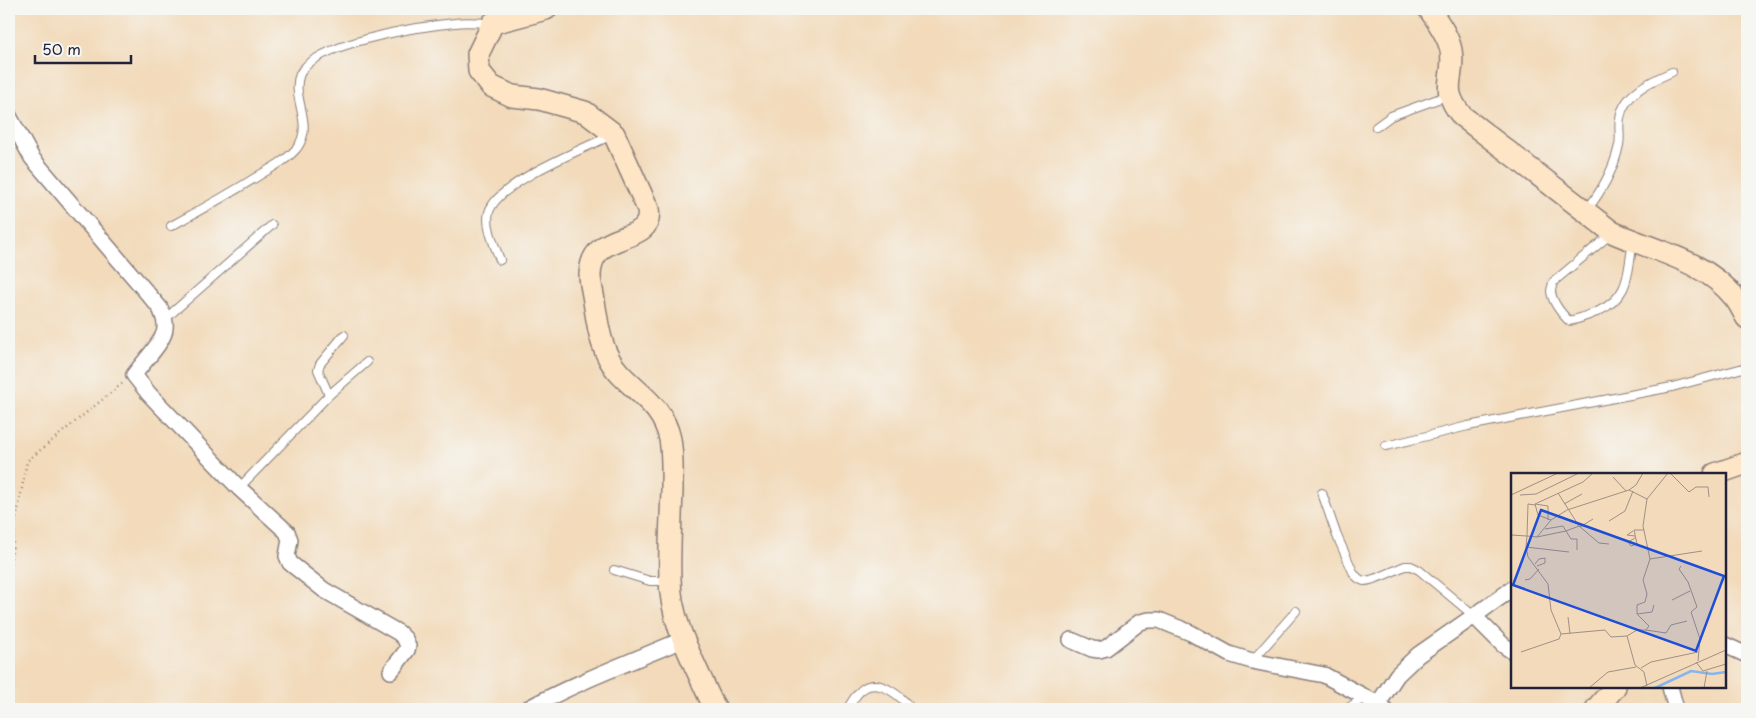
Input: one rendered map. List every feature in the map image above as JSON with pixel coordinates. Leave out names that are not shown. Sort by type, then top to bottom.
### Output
[{"type":"street","points":[[546,9],[493,23],[478,54],[478,71],[491,86],[512,96],[539,99],[585,112],[614,134],[648,209],[650,218],[646,226],[602,247],[592,260],[590,275],[598,331],[607,357],[620,374],[650,400],[662,417],[670,438],[672,470],[670,580],[672,599],[682,640],[716,709]]},
{"type":"street","points":[[1429,9],[1451,48],[1452,62],[1449,95],[1462,116],[1612,232],[1633,242],[1680,258],[1718,281],[1736,298],[1747,318]]},
{"type":"street","points":[[9,116],[32,158],[151,295],[160,308],[165,319],[164,337],[134,374],[149,394],[239,488],[287,532],[290,540],[287,556],[290,563],[324,590],[388,626],[405,639],[408,646],[407,650],[391,670]]},
{"type":"street","points":[[1718,473],[1747,463]]},
{"type":"street","points":[[1071,640],[1092,648],[1106,648],[1140,622],[1159,620],[1191,633],[1229,654],[1252,661],[1324,674],[1376,703],[1397,675],[1418,655],[1511,590]]},
{"type":"street","points":[[1474,616],[1503,645],[1511,650]]},
{"type":"street","points":[[527,709],[582,682],[682,640]]},
{"type":"street","points":[[1726,645],[1747,655]]},
{"type":"street","points":[[1596,709],[1614,688]]},
{"type":"street","points":[[1670,688],[1676,709]]},
{"type":"lane","points":[[171,226],[231,194],[282,161],[296,148],[303,137],[304,122],[298,86],[300,74],[311,62],[326,53],[374,37],[415,28],[457,22],[493,23]]},
{"type":"lane","points":[[1586,212],[1601,191],[1614,166],[1620,143],[1620,118],[1628,100],[1645,84],[1672,72]]},
{"type":"lane","points":[[1376,127],[1391,116],[1449,95]]},
{"type":"lane","points":[[500,260],[489,224],[489,213],[495,200],[515,184],[551,164],[614,134]]},
{"type":"lane","points":[[165,319],[272,225]]},
{"type":"lane","points":[[1612,232],[1553,282],[1551,291],[1555,301],[1569,321],[1580,320],[1606,307],[1620,296],[1625,285],[1633,242]]},
{"type":"lane","points":[[329,395],[318,370],[320,364],[344,335]]},
{"type":"lane","points":[[239,488],[329,395],[367,362]]},
{"type":"lane","points":[[1386,446],[1468,426],[1672,387],[1747,367]]},
{"type":"lane","points":[[1322,493],[1337,536],[1358,579],[1364,581],[1405,566],[1411,566],[1419,570],[1474,616]]},
{"type":"lane","points":[[614,570],[650,581],[670,580]]},
{"type":"lane","points":[[1252,661],[1296,611]]},
{"type":"lane","points":[[847,709],[856,696],[872,685],[890,690],[911,709]]},
{"type":"lane","points":[[1346,709],[1376,703]]},
{"type":"path","points":[[9,573],[27,461],[134,374]]}]
